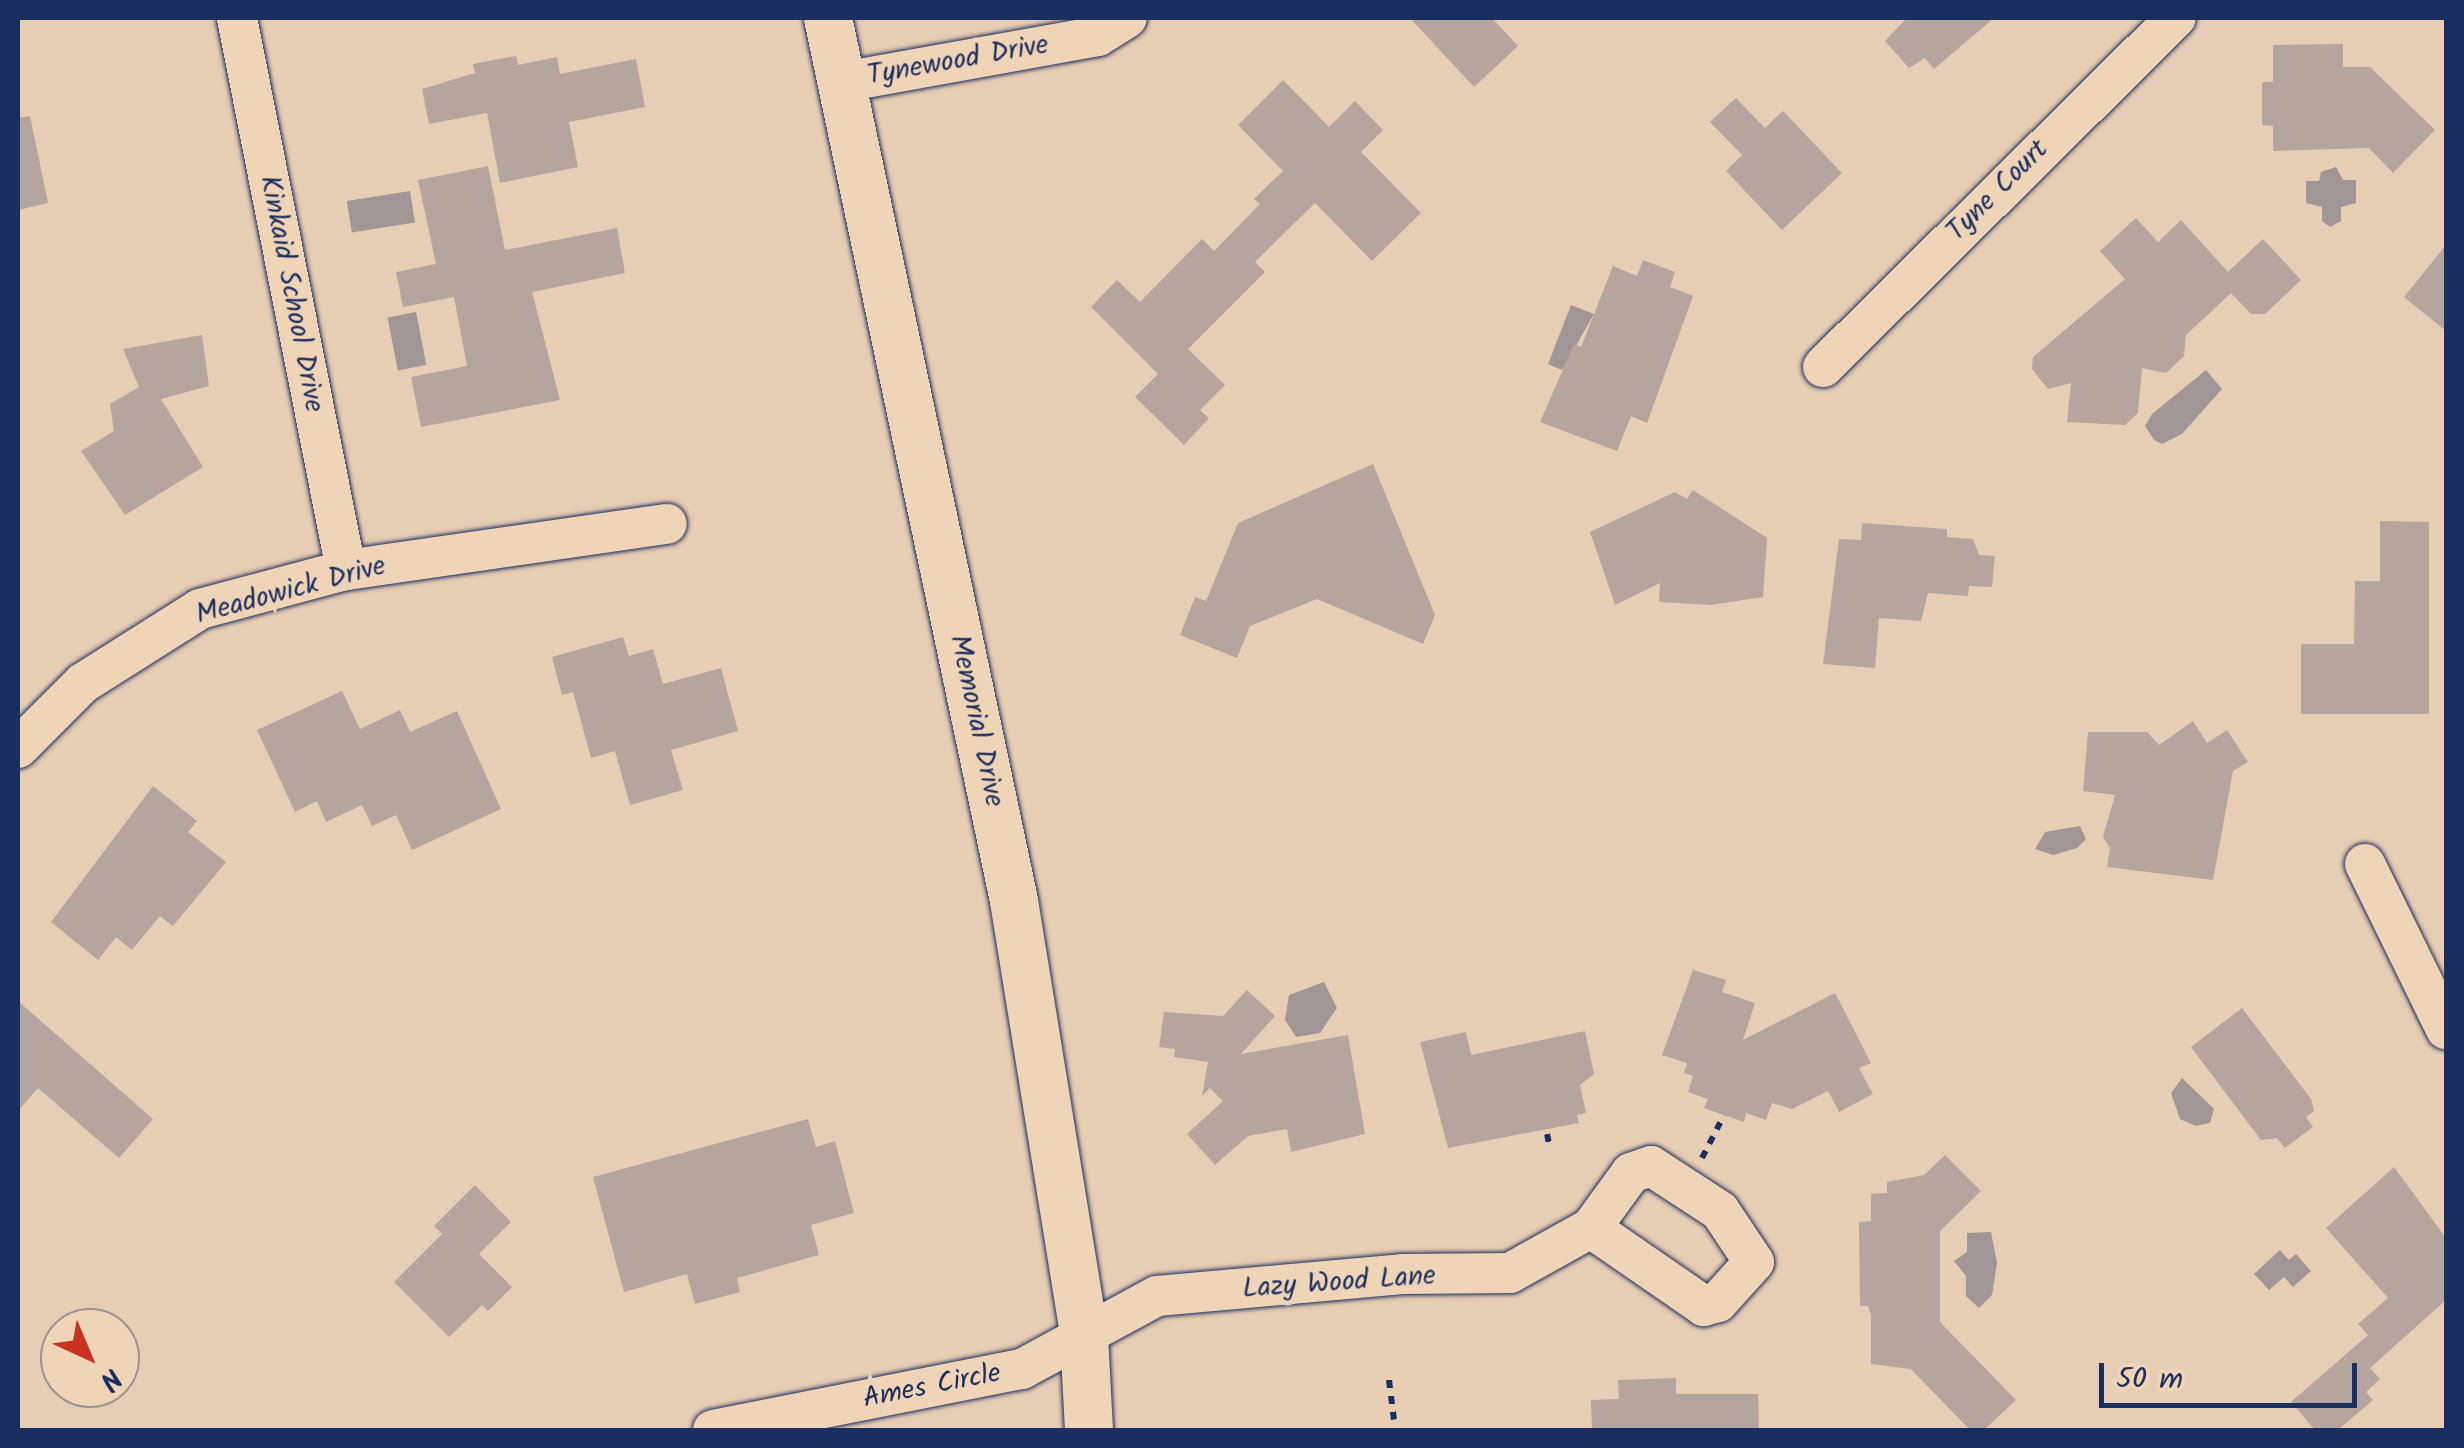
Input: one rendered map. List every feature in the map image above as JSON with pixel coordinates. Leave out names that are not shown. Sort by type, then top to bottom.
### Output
[{"type":"street","name":"Kinkaid School Drive","points":[[236,18],[346,570]]},
{"type":"street","name":"Memorial Drive","points":[[828,18],[1014,901],[1084,1335],[1089,1430]]},
{"type":"street","name":"Tynewood Drive","points":[[843,82],[1098,36],[1127,18]]},
{"type":"street","name":"Tyne Court","points":[[1824,367],[2176,18]]},
{"type":"street","name":"Meadowick Drive","points":[[18,748],[83,682],[200,609],[346,570],[667,524]]},
{"type":"street","points":[[2365,864],[2446,1029]]},
{"type":"street","name":"Lazy Wood Lane","points":[[1084,1335],[1158,1296],[1402,1274],[1510,1273],[1591,1228],[1631,1172],[1650,1166],[1720,1211],[1754,1262],[1718,1302],[1704,1306],[1677,1293],[1591,1228]]},
{"type":"street","name":"Ames Circle","points":[[713,1430],[1022,1369],[1084,1335]]},
{"type":"path","points":[[1680,1182],[1704,1155],[1724,1115]]},
{"type":"path","points":[[1548,1134],[1550,1148]]},
{"type":"path","points":[[1389,1380],[1394,1420]]},
{"type":"shaded area","points":[[2336,167],[2343,180],[2356,180],[2356,203],[2341,207],[2341,221],[2330,227],[2322,221],[2322,207],[2306,203],[2306,181],[2319,181],[2321,172]]},
{"type":"shaded area","points":[[410,191],[415,223],[352,233],[347,201]]},
{"type":"shaded area","points":[[1571,305],[1594,314],[1562,370],[1548,364]]},
{"type":"shaded area","points":[[416,312],[426,365],[398,371],[388,318]]},
{"type":"shaded area","points":[[2206,370],[2222,389],[2182,434],[2162,444],[2154,440],[2145,426],[2152,414]]},
{"type":"shaded area","points":[[2080,826],[2086,839],[2077,848],[2053,855],[2035,849],[2045,832]]},
{"type":"shaded area","points":[[1324,982],[1337,1008],[1320,1033],[1296,1037],[1285,1020],[1289,995]]},
{"type":"shaded area","points":[[2182,1078],[2214,1109],[2210,1123],[2196,1126],[2180,1119],[2171,1093]]},
{"type":"shaded area","points":[[1991,1232],[1997,1263],[1992,1295],[1979,1308],[1966,1296],[1966,1276],[1954,1261],[1967,1252],[1967,1233]]},
{"type":"shaded area","points":[[2280,1250],[2289,1260],[2296,1254],[2311,1271],[2293,1287],[2284,1277],[2269,1290],[2254,1274]]},
{"type":"building","points":[[1410,18],[1492,18],[1518,46],[1474,87]]},
{"type":"building","points":[[1907,18],[1994,18],[1934,69],[1925,58],[1909,68],[1885,41]]},
{"type":"building","points":[[2343,44],[2343,67],[2370,67],[2435,130],[2393,173],[2369,148],[2273,151],[2273,126],[2262,125],[2262,82],[2273,82],[2273,45]]},
{"type":"building","points":[[516,56],[518,65],[557,57],[560,74],[636,59],[645,107],[569,122],[578,167],[500,183],[487,113],[429,124],[422,89],[475,73],[473,64]]},
{"type":"building","points":[[1283,80],[1329,127],[1355,101],[1383,130],[1361,152],[1421,213],[1372,261],[1315,203],[1255,262],[1265,272],[1188,349],[1225,385],[1200,410],[1209,418],[1184,445],[1135,397],[1158,374],[1091,307],[1117,280],[1140,302],[1202,239],[1214,251],[1260,204],[1254,199],[1283,171],[1238,125]]},
{"type":"building","points":[[1736,98],[1765,128],[1783,111],[1842,173],[1782,230],[1726,171],[1742,155],[1710,122]]},
{"type":"building","points":[[30,116],[48,203],[18,210],[18,118]]},
{"type":"building","points":[[488,166],[505,250],[617,228],[625,273],[532,292],[560,400],[421,427],[411,377],[467,366],[454,297],[403,307],[396,272],[436,264],[418,180]]},
{"type":"building","points":[[2136,218],[2158,242],[2181,220],[2228,272],[2263,239],[2301,280],[2265,314],[2251,314],[2231,293],[2186,335],[2184,356],[2166,373],[2142,368],[2138,413],[2125,425],[2067,422],[2071,383],[2048,389],[2032,369],[2033,357],[2125,279],[2100,251]]},
{"type":"building","points":[[2446,245],[2446,331],[2404,297]]},
{"type":"building","points":[[1643,260],[1675,272],[1670,287],[1693,296],[1647,423],[1631,416],[1617,451],[1540,422],[1574,344],[1581,347],[1613,266],[1637,276]]},
{"type":"building","points":[[202,335],[209,386],[161,399],[203,467],[125,515],[81,451],[114,431],[110,404],[139,387],[123,349]]},
{"type":"building","points":[[1373,464],[1435,615],[1423,644],[1317,599],[1250,626],[1237,658],[1180,635],[1195,597],[1206,601],[1238,523]]},
{"type":"building","points":[[1693,490],[1767,538],[1763,597],[1711,605],[1659,602],[1660,583],[1615,605],[1590,532],[1675,492],[1687,499]]},
{"type":"building","points":[[2380,521],[2429,522],[2429,714],[2301,714],[2301,644],[2354,644],[2355,581],[2380,581]]},
{"type":"building","points":[[1862,523],[1947,529],[1947,537],[1973,539],[1979,555],[1995,556],[1992,587],[1969,586],[1968,596],[1928,593],[1921,621],[1879,618],[1875,668],[1823,664],[1839,539],[1861,540]]},
{"type":"building","points":[[623,637],[629,656],[653,649],[663,684],[721,668],[738,731],[671,750],[683,790],[630,805],[615,751],[591,758],[573,692],[562,695],[552,657]]},
{"type":"building","points":[[342,691],[360,729],[400,710],[410,732],[457,711],[501,809],[412,850],[396,815],[372,826],[362,805],[326,822],[317,801],[295,812],[257,730]]},
{"type":"building","points":[[2193,721],[2207,743],[2227,730],[2248,762],[2233,771],[2213,880],[2107,867],[2110,848],[2103,837],[2115,795],[2083,791],[2088,732],[2147,732],[2159,745]]},
{"type":"building","points":[[153,786],[197,821],[188,832],[226,862],[173,926],[160,916],[132,950],[116,937],[98,960],[51,922]]},
{"type":"building","points":[[1693,970],[1726,980],[1722,992],[1755,1003],[1743,1040],[1835,993],[1871,1063],[1859,1068],[1873,1094],[1839,1112],[1828,1091],[1792,1109],[1772,1103],[1766,1120],[1746,1113],[1744,1122],[1704,1108],[1708,1099],[1688,1092],[1693,1076],[1684,1073],[1687,1063],[1662,1055]]},
{"type":"building","points":[[1247,990],[1275,1016],[1241,1054],[1348,1035],[1365,1134],[1291,1152],[1287,1129],[1248,1136],[1215,1165],[1187,1134],[1223,1101],[1210,1088],[1202,1096],[1208,1062],[1174,1057],[1175,1049],[1159,1047],[1164,1012],[1223,1016]]},
{"type":"building","points":[[18,1001],[153,1119],[119,1158],[38,1088],[18,1111]]},
{"type":"building","points":[[2242,1008],[2311,1099],[2314,1111],[2306,1117],[2313,1127],[2285,1148],[2277,1138],[2261,1140],[2191,1047]]},
{"type":"building","points":[[1585,1031],[1594,1074],[1580,1085],[1586,1113],[1577,1115],[1579,1123],[1448,1148],[1420,1042],[1466,1032],[1471,1055]]},
{"type":"building","points":[[808,1119],[816,1147],[835,1141],[854,1213],[811,1225],[819,1255],[737,1278],[740,1292],[695,1304],[687,1274],[624,1292],[593,1177]]},
{"type":"building","points":[[1945,1155],[1981,1191],[1940,1231],[1940,1322],[2016,1400],[1984,1430],[1970,1430],[1911,1369],[1871,1364],[1871,1316],[1868,1306],[1860,1306],[1859,1222],[1871,1221],[1871,1194],[1887,1193],[1887,1182],[1924,1175]]},
{"type":"building","points":[[2394,1167],[2446,1238],[2446,1300],[2370,1368],[2380,1379],[2366,1392],[2373,1400],[2338,1430],[2315,1430],[2291,1402],[2368,1335],[2358,1324],[2388,1298],[2326,1228]]},
{"type":"building","points":[[475,1185],[511,1222],[479,1254],[512,1287],[488,1311],[482,1305],[449,1337],[394,1282],[442,1234],[434,1226]]},
{"type":"building","points":[[1676,1378],[1676,1394],[1758,1394],[1759,1430],[1592,1430],[1591,1400],[1619,1399],[1618,1380]]}]
